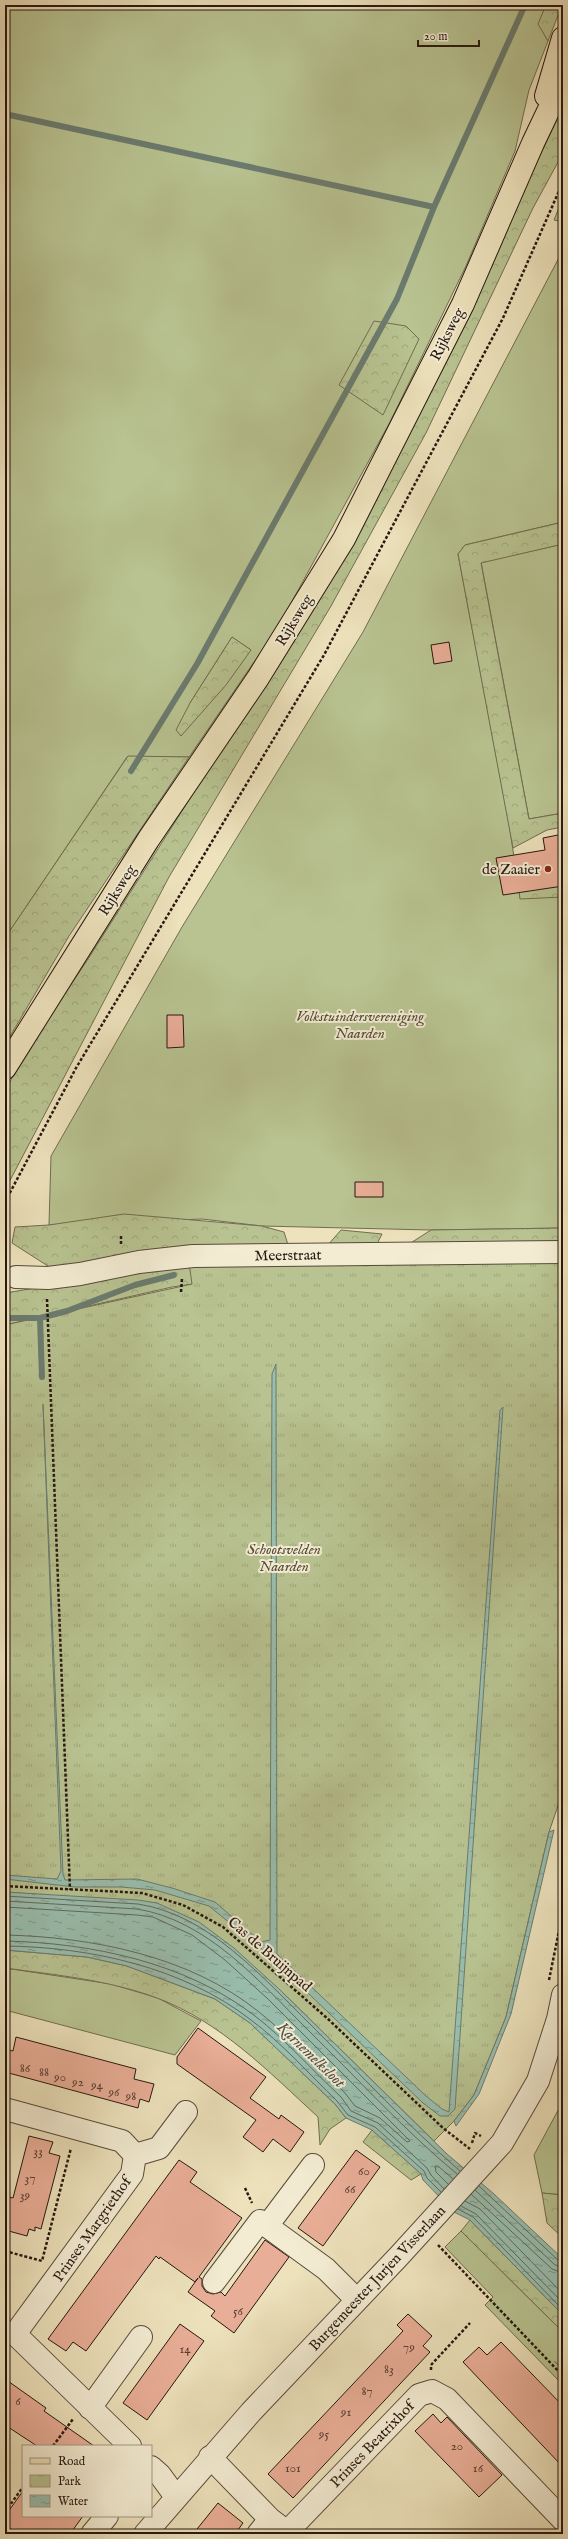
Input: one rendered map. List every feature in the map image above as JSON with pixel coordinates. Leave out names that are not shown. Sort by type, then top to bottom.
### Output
[{"type":"main road","name":"Rijksweg","points":[[533,143],[563,38]]},
{"type":"main road","name":"Rijksweg","points":[[5,1068],[148,840],[258,678],[344,539],[463,304],[533,143],[563,80]]},
{"type":"street","name":"Meerstraat","points":[[16,1277],[48,1278],[80,1274],[139,1262],[194,1256],[563,1252]]},
{"type":"street","name":"Burgemeester Jurjen Visserlaan","points":[[145,2534],[210,2457],[481,2168],[514,2126],[538,2081],[558,2019],[563,1995]]},
{"type":"street","points":[[5,2109],[122,2141],[135,2155],[159,2148],[186,2112]]},
{"type":"street","name":"Prinses Margriethof","points":[[129,2445],[10,2333],[132,2174],[135,2155]]},
{"type":"street","points":[[267,2226],[313,2166]]},
{"type":"street","points":[[214,2282],[260,2221],[326,2269],[357,2300]]},
{"type":"street","points":[[88,2405],[141,2337]]},
{"type":"street","points":[[432,2391],[447,2399],[563,2520]]},
{"type":"street","name":"Prinses Beatrixhof","points":[[210,2457],[264,2526],[288,2533],[419,2395],[432,2391]]},
{"type":"street","points":[[152,2468],[160,2475],[176,2497]]},
{"type":"street","points":[[92,2534],[106,2517]]},
{"type":"path","points":[[5,1202],[76,1068],[324,655],[503,318],[563,182]]},
{"type":"path","points":[[46,1308],[70,1889]]},
{"type":"path","name":"Cas de Bruijnpad","points":[[5,1886],[142,1893],[183,1905],[223,1927],[328,2019],[443,2128],[470,2149]]},
{"type":"path","points":[[5,2251],[42,2261],[76,2129]]},
{"type":"path","points":[[436,2243],[563,2376]]},
{"type":"path","points":[[432,2391],[431,2365],[470,2323]]},
{"type":"path","points":[[54,2445],[88,2405]]},
{"type":"path","points":[[5,2512],[22,2488]]},
{"type":"green space","points":[[5,5],[546,5],[539,24],[548,41],[529,90],[515,151],[466,266],[390,422],[278,627],[189,757],[127,757],[5,938]],"holes":[[[232,637],[251,650],[190,703]]]},
{"type":"green space","points":[[546,5],[562,5],[548,41],[538,24]]},
{"type":"green space","points":[[563,106],[563,153],[533,208],[426,433],[331,606],[169,877],[5,1190],[5,1092],[20,1061],[88,959],[274,666],[450,349]]},
{"type":"green space","points":[[563,198],[563,222],[554,220]]},
{"type":"green space","name":"Volkstuindersvereniging Naarden","points":[[563,250],[563,522],[465,545],[458,554],[509,823],[520,898],[563,897],[563,1228],[431,1230],[262,1226],[202,1219],[49,1225],[51,1156],[182,927],[363,632]]},
{"type":"green space","points":[[374,321],[406,326],[419,339],[383,415],[339,385]]},
{"type":"green space","points":[[563,522],[563,544],[481,563],[529,819],[563,813],[563,827],[547,830],[513,848],[458,554],[465,545]]},
{"type":"green space","points":[[563,544],[563,813],[529,819],[481,562]]},
{"type":"green space","points":[[232,637],[251,650],[226,685],[181,736],[176,730],[190,703]]},
{"type":"green space","points":[[128,756],[189,757],[69,936],[5,1045],[5,938]]},
{"type":"green space","points":[[563,883],[563,897],[520,899],[519,890]]},
{"type":"green space","points":[[124,1214],[262,1226],[284,1232],[289,1248],[51,1268],[12,1243],[15,1227],[49,1225]]},
{"type":"green space","points":[[563,1228],[563,1241],[406,1246],[431,1230]]},
{"type":"green space","points":[[341,1230],[382,1234],[370,1258],[327,1246]]},
{"type":"green space","name":"Schootsvelden Naarden","points":[[563,1254],[563,1791],[549,1832],[506,2017],[474,2095],[454,2121],[434,2141],[278,1988],[157,1903],[5,1892],[5,1325],[192,1284],[189,1263]]},
{"type":"green space","points":[[189,1263],[227,1279],[172,1287],[5,1325],[5,1293]]},
{"type":"green space","points":[[5,1950],[87,1957],[127,1966],[215,1999],[250,2023],[335,2104],[346,2118],[330,2129],[320,2145],[318,2117],[243,2050],[202,2020],[180,2008],[139,1992],[101,1982],[5,1968]]},
{"type":"green space","points":[[5,1968],[111,1984],[158,1998],[201,2021],[175,2055],[5,2010]]},
{"type":"green space","points":[[563,2101],[563,2195],[542,2193],[534,2155]]},
{"type":"green space","points":[[372,2130],[421,2174],[411,2180],[363,2142]]},
{"type":"green space","points":[[542,2193],[563,2195],[563,2238],[547,2223]]},
{"type":"green space","points":[[470,2220],[563,2315],[563,2332],[461,2231]]},
{"type":"green space","points":[[461,2231],[563,2332],[563,2369],[554,2361],[563,2370],[563,2385],[485,2305],[493,2297],[445,2247]]},
{"type":"water","points":[[276,1364],[277,1954],[426,2096],[442,2109],[449,2112],[500,1410],[503,1407],[455,2109],[448,2116],[440,2116],[423,2103],[262,1949],[209,1906],[155,1890],[121,1887],[75,1887],[5,1879],[5,1875],[57,1879],[61,1871],[43,1404],[63,1874],[65,1880],[137,1879],[172,1888],[215,1902],[261,1942],[270,1940],[272,1374]]},
{"type":"water","points":[[554,1830],[511,2014],[479,2094],[456,2126],[454,2121],[474,2095],[506,2017],[549,1832]]},
{"type":"water","name":"Karnemelksloot","points":[[5,1892],[138,1900],[157,1903],[199,1922],[234,1948],[278,1988],[447,2154],[494,2194],[563,2259],[563,2315],[470,2220],[454,2212],[423,2180],[421,2174],[372,2130],[346,2118],[335,2104],[250,2023],[215,1999],[127,1966],[87,1957],[5,1950]]},
{"type":"building","points":[[449,642],[452,661],[434,664],[431,645]]},
{"type":"building","points":[[563,834],[563,886],[503,895],[496,858],[545,850],[543,838]]},
{"type":"building","points":[[167,1015],[183,1015],[184,1047],[167,1048]]},
{"type":"building","points":[[355,1182],[383,1182],[383,1197],[355,1197]]},
{"type":"building","points":[[198,2028],[266,2077],[250,2098],[279,2119],[281,2115],[304,2132],[290,2152],[273,2139],[263,2152],[243,2137],[256,2120],[177,2064],[177,2057]]},
{"type":"building","points":[[16,2037],[136,2069],[134,2079],[154,2084],[149,2102],[140,2099],[138,2108],[5,2072],[5,2049],[13,2051]]},
{"type":"building","points":[[29,2136],[53,2142],[49,2153],[60,2156],[41,2229],[35,2227],[35,2231],[29,2229],[27,2236],[5,2230],[5,2196],[13,2198]]},
{"type":"building","points":[[356,2150],[380,2167],[323,2246],[298,2228]]},
{"type":"building","points":[[179,2160],[197,2172],[190,2182],[242,2218],[199,2277],[202,2279],[202,2286],[206,2292],[213,2294],[221,2292],[225,2296],[265,2240],[289,2257],[234,2333],[211,2316],[215,2311],[188,2292],[198,2278],[195,2282],[160,2257],[159,2259],[156,2256],[86,2351],[73,2342],[66,2351],[48,2339]]},
{"type":"building","points":[[408,2314],[432,2336],[423,2346],[430,2352],[293,2498],[268,2474],[403,2331],[397,2325]]},
{"type":"building","points":[[180,2324],[204,2341],[147,2420],[123,2403]]},
{"type":"building","points":[[501,2342],[563,2406],[563,2467],[463,2362],[479,2347],[487,2355]]},
{"type":"building","points":[[5,2379],[46,2408],[44,2411],[93,2445],[35,2445],[5,2425]]},
{"type":"building","points":[[433,2414],[441,2423],[447,2417],[502,2475],[479,2497],[415,2431]]},
{"type":"building","points":[[22,2492],[22,2517],[82,2517],[70,2534],[18,2534],[5,2525],[5,2516]]},
{"type":"building","points":[[218,2503],[243,2523],[235,2534],[193,2534]]},
{"type":"waterway","points":[[512,5],[524,8]]},
{"type":"waterway","points":[[434,207],[525,5]]},
{"type":"waterway","points":[[5,114],[434,207],[397,299],[197,664],[131,771]]},
{"type":"waterway","points":[[5,1318],[40,1318],[67,1311],[135,1285],[174,1275]]},
{"type":"waterway","points":[[40,1318],[42,1377]]},
{"type":"place","name":"de Zaaier","points":[[548,869]]}]
